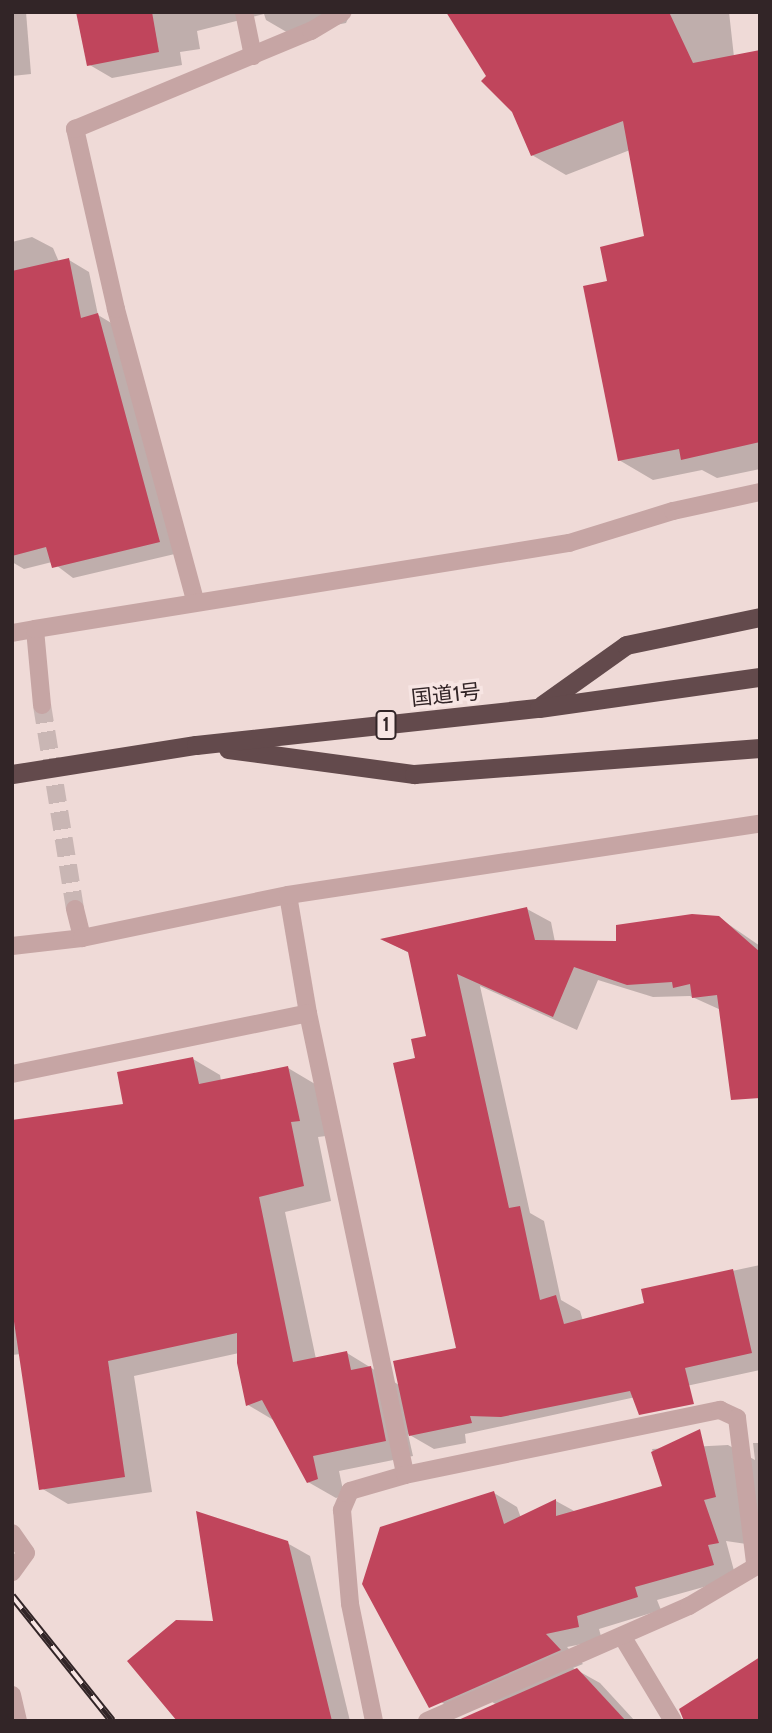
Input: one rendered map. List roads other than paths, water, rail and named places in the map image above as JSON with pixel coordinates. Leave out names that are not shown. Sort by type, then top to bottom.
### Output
[{"type":"highway","name":"1","points":[[539,708],[626,645],[760,617]]},
{"type":"highway","name":"国道1号","points":[[12,774],[196,745],[539,708],[760,677]]},
{"type":"highway","name":"1","points":[[196,745],[414,774],[760,748]]},
{"type":"street","points":[[244,12],[253,56]]},
{"type":"street","points":[[195,600],[116,309],[75,129],[253,56],[343,12]]},
{"type":"street","points":[[12,633],[195,600],[448,566],[555,546],[673,511],[760,492]]},
{"type":"street","points":[[35,629],[42,705]]},
{"type":"street","points":[[12,946],[82,938],[288,895],[760,824]]},
{"type":"street","points":[[288,895],[307,1013],[405,1475]]},
{"type":"street","points":[[75,909],[82,938]]},
{"type":"street","points":[[12,1074],[307,1013]]},
{"type":"street","points":[[374,1721],[350,1604],[342,1510],[351,1491],[405,1475],[720,1410],[737,1418],[758,1564],[721,1590],[427,1721]]},
{"type":"street","points":[[12,1533],[26,1553],[12,1572]]},
{"type":"street","points":[[622,1636],[673,1721]]},
{"type":"street","points":[[12,1695],[18,1721]]},
{"type":"tunnel","points":[[42,705],[75,909]]},
{"type":"railway","points":[[12,1596],[112,1721]]}]
